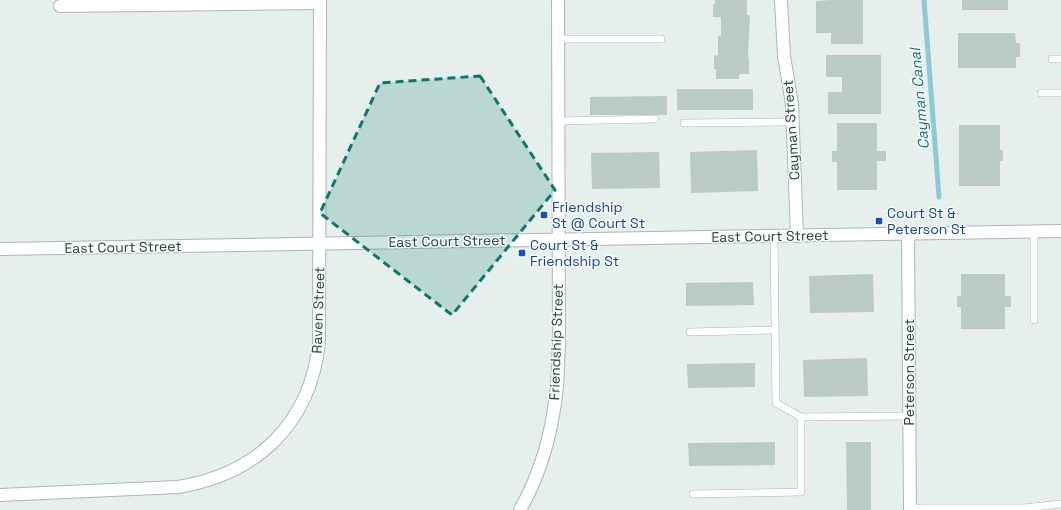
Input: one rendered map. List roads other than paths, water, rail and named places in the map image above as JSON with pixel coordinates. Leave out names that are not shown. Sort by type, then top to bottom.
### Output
[{"type":"street","name":"Friendship Street","points":[[520,510],[540,465],[550,426],[557,386],[559,346],[558,0]]},
{"type":"street","name":"Cayman Street","points":[[781,0],[784,56],[792,104],[796,236]]},
{"type":"street","points":[[60,6],[320,1]]},
{"type":"street","name":"Raven Street","points":[[0,495],[178,488],[200,484],[240,468],[263,452],[279,437],[292,420],[304,401],[312,380],[319,343],[320,1]]},
{"type":"street","name":"East Court Street","points":[[0,249],[908,234],[1061,230]]},
{"type":"street","name":"Peterson Street","points":[[908,234],[910,509]]},
{"type":"lane","points":[[558,39],[661,39]]},
{"type":"lane","points":[[1052,59],[1061,59]]},
{"type":"lane","points":[[1041,93],[1061,93]]},
{"type":"lane","points":[[559,121],[655,120]]},
{"type":"lane","points":[[684,122],[792,122]]},
{"type":"lane","points":[[1034,231],[1034,320]]},
{"type":"lane","points":[[774,236],[776,403],[801,417],[910,416]]},
{"type":"lane","points":[[690,332],[775,330]]},
{"type":"lane","points":[[693,494],[801,492],[801,417]]},
{"type":"lane","points":[[910,509],[1024,509],[1061,504]]},
{"type":"waterway","name":"Cayman Canal","points":[[924,0],[939,197]]},
{"type":"place","name":"Friendship St @ Court St","points":[[544,215]]},
{"type":"place","name":"Court St & Peterson St","points":[[879,221]]},
{"type":"place","name":"Court St & Friendship St","points":[[522,253]]}]
